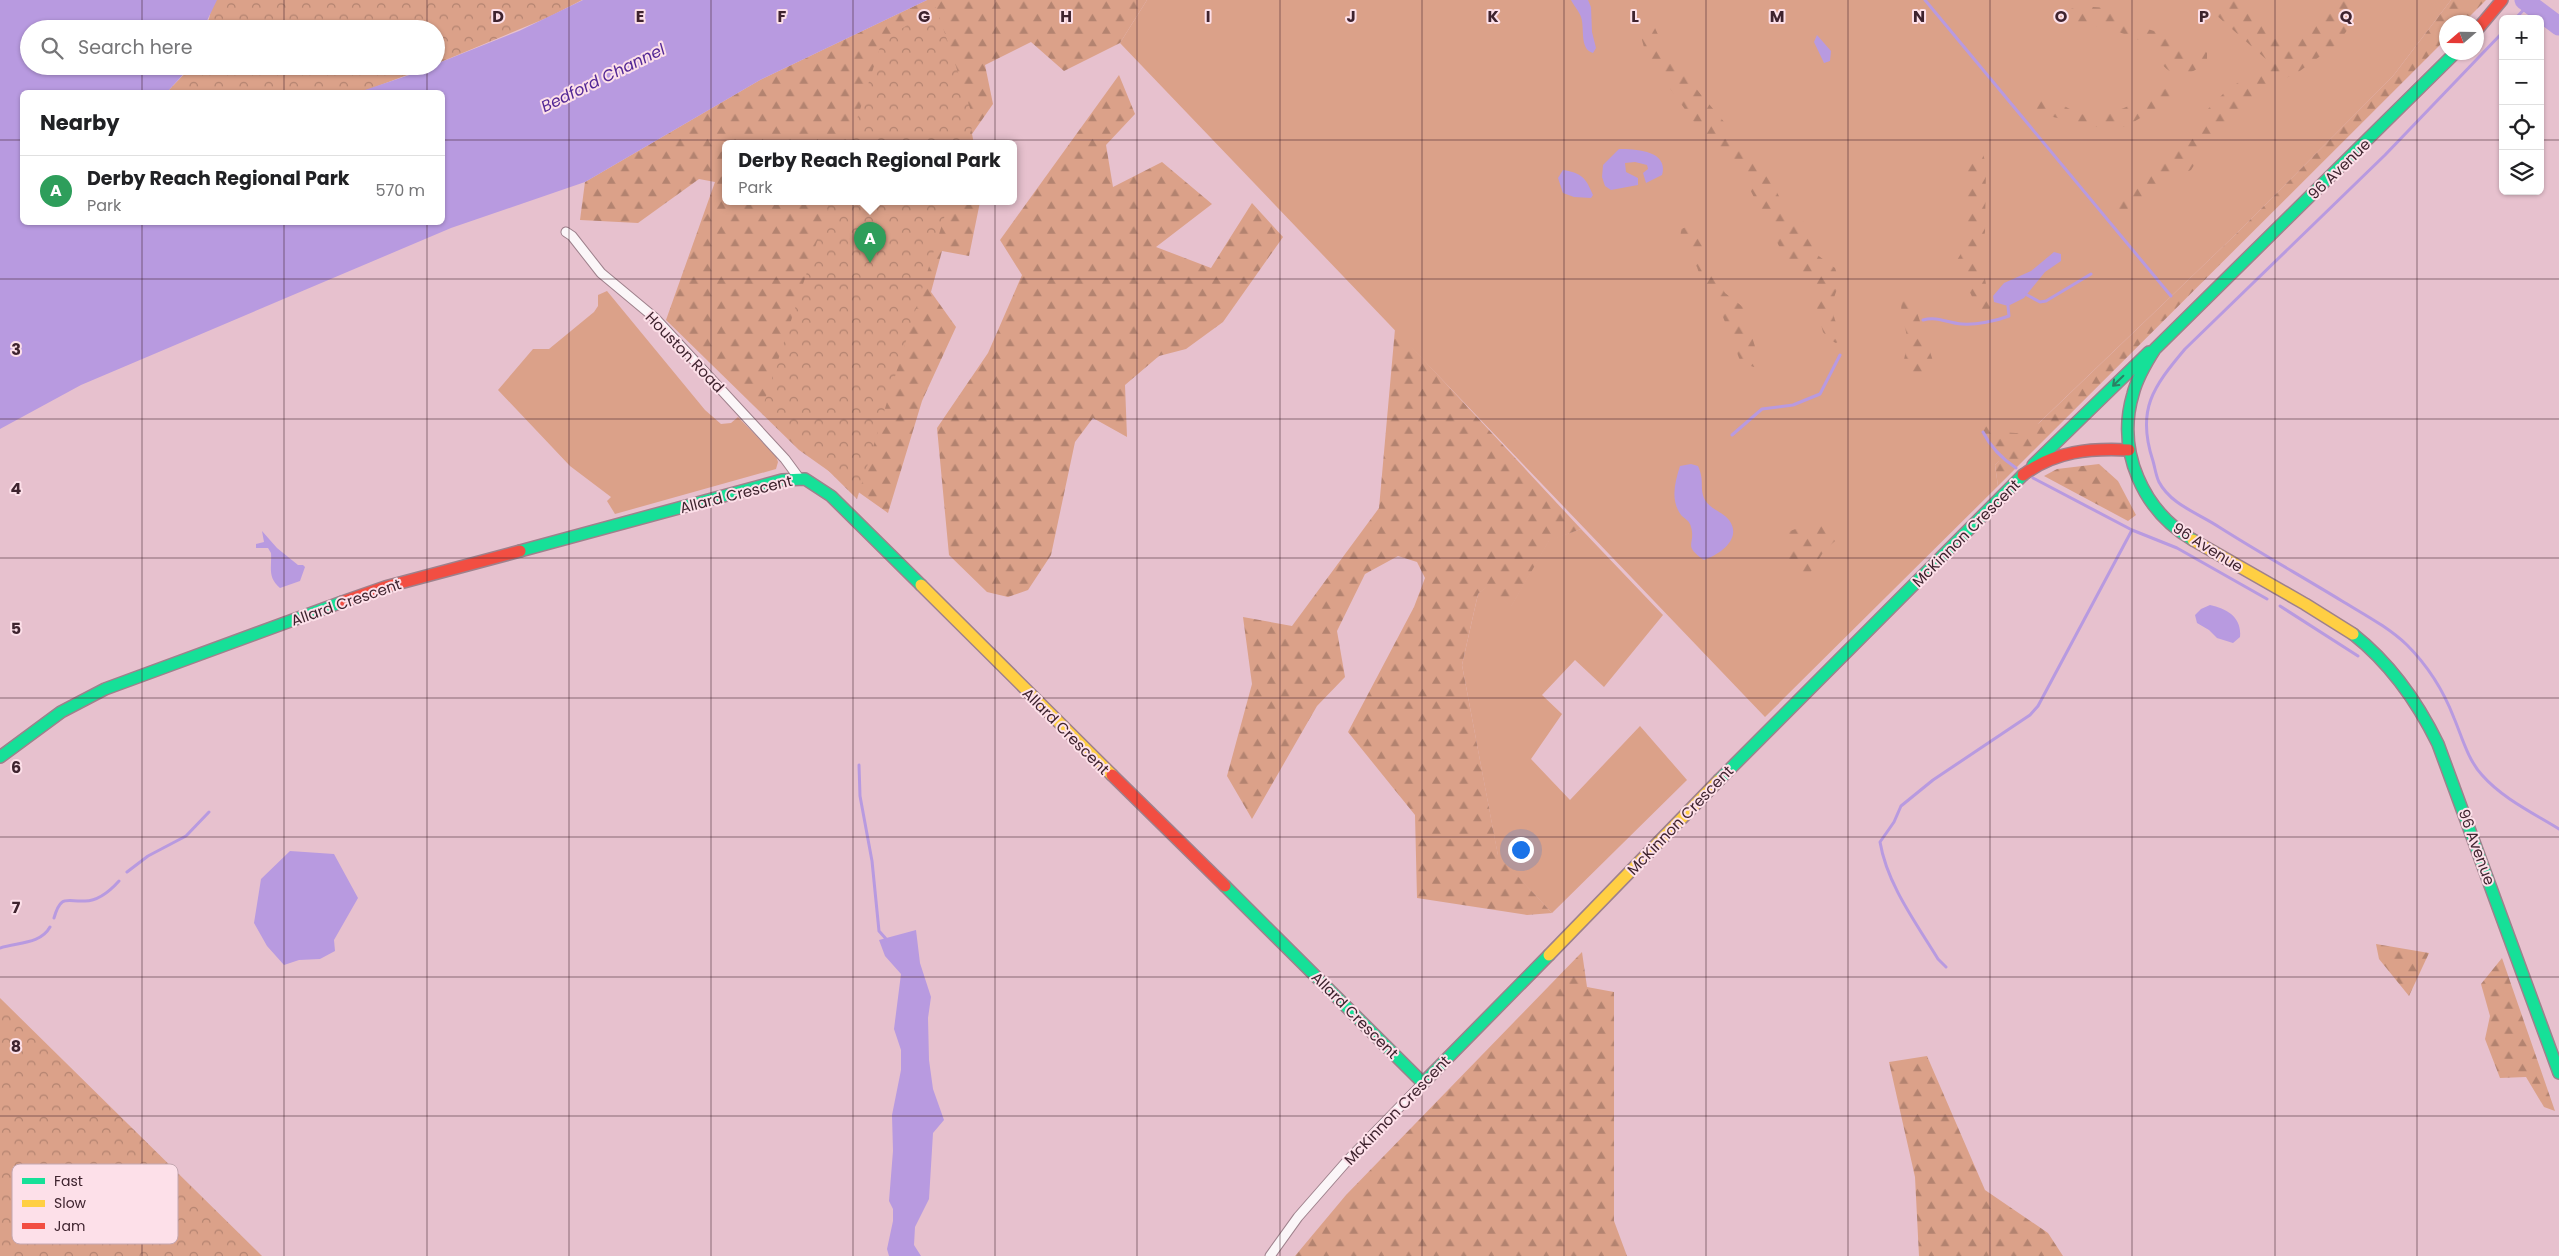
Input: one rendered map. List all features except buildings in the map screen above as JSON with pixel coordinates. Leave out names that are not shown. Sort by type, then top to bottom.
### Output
[{"type":"street","points":[[2484,22],[2502,0]]},
{"type":"street","name":"96 Avenue","points":[[2448,60],[2155,348],[2139,376],[2132,398],[2128,424],[2129,450],[2142,488],[2169,524],[2352,634],[2380,658],[2406,688],[2438,741],[2559,1073]]},
{"type":"street","name":"Houston Road","points":[[566,232],[572,236],[601,273],[655,318],[785,459],[799,478]]},
{"type":"street","points":[[2029,470],[2155,348]]},
{"type":"street","name":"McKinnon Crescent","points":[[1270,1256],[1278,1252],[1298,1218],[1347,1161],[1745,754],[2029,470],[2062,454],[2077,451],[2129,450]]},
{"type":"street","name":"Allard Crescent","points":[[0,757],[61,712],[106,690],[385,587],[782,480],[799,478],[810,481],[822,489],[858,522],[1018,684],[1423,1083]]},
{"type":"green space","points":[[213,0],[582,0],[549,17],[445,60],[445,20],[209,19]]},
{"type":"green space","points":[[927,0],[1147,0],[1120,43],[1064,71],[1031,42],[985,65],[993,104],[972,134],[973,140],[722,140],[722,205],[979,205],[969,256],[942,251],[931,292],[956,327],[922,401],[888,513],[799,450],[666,320],[715,182],[699,179],[638,223],[580,220],[585,182],[760,80]]},
{"type":"green space","points":[[1147,0],[2451,0],[2393,76],[2234,236],[1995,465],[1998,486],[1765,717],[1120,43]]},
{"type":"green space","points":[[2210,0],[2239,0],[2254,20],[2272,31],[2286,47],[2330,12],[2337,0],[2363,0],[2351,25],[2337,44],[2297,73],[2268,86],[2245,108],[2229,129],[2203,151],[2191,170],[2152,188],[2123,213],[2115,212],[2111,209],[2113,199],[2126,187],[2147,175],[2187,143],[2207,110],[2226,91],[2262,66],[2267,60],[2215,14],[2209,4]]},
{"type":"green space","points":[[2451,0],[2486,0],[2471,15],[2440,15]]},
{"type":"green space","points":[[2079,6],[2108,8],[2125,22],[2167,35],[2184,52],[2203,49],[2207,53],[2207,59],[2192,72],[2186,74],[2173,73],[2162,64],[2152,48],[2135,38],[2097,26],[2064,22],[2059,18],[2060,13]]},
{"type":"green space","points":[[936,7],[974,120],[968,140],[850,140],[882,41]]},
{"type":"green space","points":[[2439,16],[2439,46],[1998,486],[1995,465],[1999,461],[1973,432],[1983,426],[1989,426],[2017,433],[2039,423],[2234,236],[2393,76]]},
{"type":"green space","points":[[1646,25],[1655,28],[1667,54],[1751,154],[1775,188],[1786,211],[1807,224],[1813,231],[1816,254],[1835,268],[1840,283],[1834,297],[1833,314],[1842,334],[1841,340],[1836,343],[1830,340],[1823,332],[1809,276],[1790,263],[1781,250],[1740,170],[1711,146],[1645,51],[1639,29]]},
{"type":"green space","points":[[183,75],[407,75],[367,90],[169,90]]},
{"type":"green space","points":[[1119,75],[1135,114],[1106,145],[1113,187],[1162,162],[1212,204],[1156,247],[1211,268],[1252,203],[1283,237],[1223,322],[1186,349],[1159,356],[1125,385],[1127,437],[1093,418],[1075,442],[1051,555],[1028,590],[1008,597],[987,592],[949,555],[937,428],[988,353],[1022,275],[1000,240]]},
{"type":"green space","points":[[2172,83],[2178,87],[2178,95],[2127,126],[2110,130],[2040,114],[2035,110],[2038,102],[2052,101],[2082,114],[2100,115],[2111,113]]},
{"type":"green space","points":[[1970,149],[1982,151],[1986,164],[1985,232],[1980,252],[1990,306],[1988,318],[1983,317],[1978,309],[1961,276],[1957,260],[1964,247],[1967,234],[1965,176],[1966,162]]},
{"type":"green space","points":[[829,205],[948,205],[857,499],[763,406]]},
{"type":"green space","points":[[1692,225],[1702,243],[1705,259],[1725,293],[1743,307],[1760,363],[1754,367],[1741,363],[1723,317],[1705,291],[1697,267],[1680,243],[1681,229]]},
{"type":"green space","points":[[607,291],[705,410],[721,424],[731,423],[738,417],[776,456],[778,462],[776,469],[615,514],[607,501],[611,497],[570,466],[498,390],[533,349],[549,349],[594,312],[598,306],[598,295]]},
{"type":"green space","points":[[1903,299],[1911,299],[1914,303],[1933,361],[1932,374],[1923,384],[1911,381],[1904,372],[1907,337],[1901,310]]},
{"type":"green space","points":[[1395,329],[1581,529],[1549,541],[1511,607],[1488,586],[1478,594],[1462,665],[1498,855],[1552,913],[1527,915],[1417,898],[1415,815],[1348,732],[1414,607],[1425,578],[1417,562],[1398,556],[1365,574],[1337,631],[1345,677],[1317,706],[1252,819],[1227,776],[1252,684],[1243,617],[1292,626],[1379,508]]},
{"type":"green space","points":[[2099,464],[2118,481],[2136,515],[2128,521],[2044,476],[2057,469]]},
{"type":"green space","points":[[1817,521],[1835,541],[1824,551],[1804,583],[1787,567],[1787,549],[1782,534]]},
{"type":"green space","points":[[1581,529],[1663,615],[1604,687],[1575,660],[1542,695],[1562,714],[1531,759],[1570,800],[1640,726],[1687,780],[1552,913],[1498,856],[1462,665],[1478,594],[1488,585],[1511,606],[1549,540]]},
{"type":"green space","points":[[2376,944],[2429,953],[2409,996],[2379,959]]},
{"type":"green space","points":[[1582,952],[1587,987],[1614,992],[1614,1221],[1627,1256],[1295,1256],[1346,1195]]},
{"type":"green space","points":[[2502,958],[2555,1111],[2544,1107],[2526,1077],[2500,1078],[2485,1039],[2490,1016],[2481,984]]},
{"type":"green space","points":[[0,998],[169,1164],[12,1164],[12,1244],[178,1244],[178,1173],[262,1256],[0,1256]]},
{"type":"green space","points":[[1927,1056],[1985,1190],[2048,1233],[2063,1256],[1919,1256],[1915,1177],[1889,1062]]},
{"type":"water","name":"Bedford Channel","points":[[0,0],[217,0],[207,20],[20,20],[20,75],[183,75],[169,90],[20,90],[20,225],[445,225],[445,90],[365,90],[409,75],[445,75],[445,60],[519,31],[583,0],[927,0],[760,80],[585,182],[451,228],[81,385],[0,429]]},
{"type":"water","points":[[1571,0],[1588,0],[1591,7],[1592,32],[1596,48],[1593,53],[1589,51],[1584,43],[1581,17]]},
{"type":"water","points":[[1817,35],[1831,51],[1830,61],[1824,63],[1814,42]]},
{"type":"water","points":[[1619,149],[1642,151],[1656,156],[1661,161],[1663,167],[1662,175],[1646,183],[1643,173],[1648,169],[1647,165],[1635,162],[1625,163],[1626,172],[1638,178],[1638,185],[1611,190],[1605,186],[1602,177],[1603,165]]},
{"type":"water","points":[[1563,170],[1575,173],[1585,180],[1593,195],[1591,198],[1574,197],[1563,193],[1558,178]]},
{"type":"water","points":[[2054,252],[2061,254],[2061,261],[2045,272],[2024,298],[2008,306],[1994,302],[1993,296],[2004,283],[2031,271]]},
{"type":"water","points":[[1691,464],[1698,466],[1700,471],[1702,492],[1705,500],[1710,506],[1726,517],[1733,527],[1731,540],[1727,545],[1716,554],[1704,560],[1693,551],[1690,525],[1681,515],[1675,497],[1675,485],[1680,466]]},
{"type":"water","points":[[262,531],[277,548],[298,565],[305,567],[300,581],[280,588],[276,584],[271,572],[271,553],[268,548],[256,548],[256,544],[264,542]]},
{"type":"water","points":[[2210,605],[2222,609],[2236,619],[2239,624],[2240,637],[2233,643],[2217,638],[2209,630],[2197,623],[2195,615],[2201,609]]},
{"type":"water","points":[[290,851],[334,854],[358,898],[334,940],[335,951],[320,959],[299,960],[284,965],[267,946],[254,923],[261,879]]},
{"type":"water","points":[[916,930],[920,963],[931,997],[928,1018],[929,1060],[933,1089],[944,1120],[933,1133],[929,1199],[915,1227],[914,1245],[921,1256],[889,1256],[887,1249],[893,1221],[893,1209],[889,1201],[893,1151],[892,1115],[901,1070],[901,1050],[894,1029],[901,974],[885,956],[879,940]]},
{"type":"waterway","points":[[1925,0],[2171,296]]},
{"type":"waterway","points":[[2524,0],[2559,26]]},
{"type":"waterway","points":[[2519,15],[2530,3]]},
{"type":"waterway","points":[[2499,36],[2385,155],[2185,349],[2156,388],[2147,413],[2146,427],[2157,477],[2164,490],[2171,497],[2186,508],[2368,616],[2400,639],[2421,661],[2440,689],[2450,708],[2469,755],[2482,775],[2508,798],[2559,829]]},
{"type":"waterway","points":[[2027,295],[2040,302],[2046,301],[2091,274]]},
{"type":"waterway","points":[[1923,320],[1938,319],[1962,324],[1986,322],[2009,316],[2008,306]]},
{"type":"waterway","points":[[1732,435],[1762,409],[1793,405],[1820,394],[1840,355]]},
{"type":"waterway","points":[[1983,432],[1997,452],[2016,468]]},
{"type":"waterway","points":[[2033,478],[2132,530],[2177,548],[2267,599]]},
{"type":"waterway","points":[[1946,967],[1938,959],[1903,903],[1889,873],[1880,842],[1894,822],[1901,806],[1933,780],[2030,715],[2038,706],[2132,530]]},
{"type":"waterway","points":[[2280,606],[2358,656]]},
{"type":"waterway","points":[[859,765],[860,796],[872,861],[879,931],[887,940]]},
{"type":"waterway","points":[[127,872],[148,856],[186,836],[209,812]]},
{"type":"waterway","points":[[54,918],[62,902],[69,900],[90,901],[108,892],[119,881]]},
{"type":"waterway","points":[[0,948],[34,940],[46,933],[50,927]]},
{"type":"traffic: fast","points":[[2193,540],[2175,528],[2160,513],[2138,478],[2131,458],[2128,437],[2129,415],[2133,394],[2142,371],[2155,349],[2448,60]]},
{"type":"traffic: fast","points":[[2033,465],[2149,352]]},
{"type":"traffic: fast","points":[[1719,780],[2023,475]]},
{"type":"traffic: fast","points":[[520,551],[782,480],[805,479],[831,496],[921,585]]},
{"type":"traffic: fast","points":[[0,757],[61,712],[105,689],[342,602]]},
{"type":"traffic: fast","points":[[2353,634],[2379,658],[2402,684],[2438,744],[2559,1073]]},
{"type":"traffic: fast","points":[[1225,886],[1423,1083],[1549,955]]},
{"type":"traffic: slow","points":[[2193,540],[2305,604],[2353,634]]},
{"type":"traffic: slow","points":[[921,585],[1112,775]]},
{"type":"traffic: slow","points":[[1549,955],[1719,780]]},
{"type":"traffic: jam","points":[[2484,21],[2502,0]]},
{"type":"traffic: jam","points":[[2023,475],[2035,467],[2060,456],[2087,451],[2129,450]]},
{"type":"traffic: jam","points":[[342,602],[385,587],[520,551]]},
{"type":"traffic: jam","points":[[1112,775],[1225,886]]},
{"type":"place","name":"Derby Reach Regional Park","points":[[870,263]]}]
